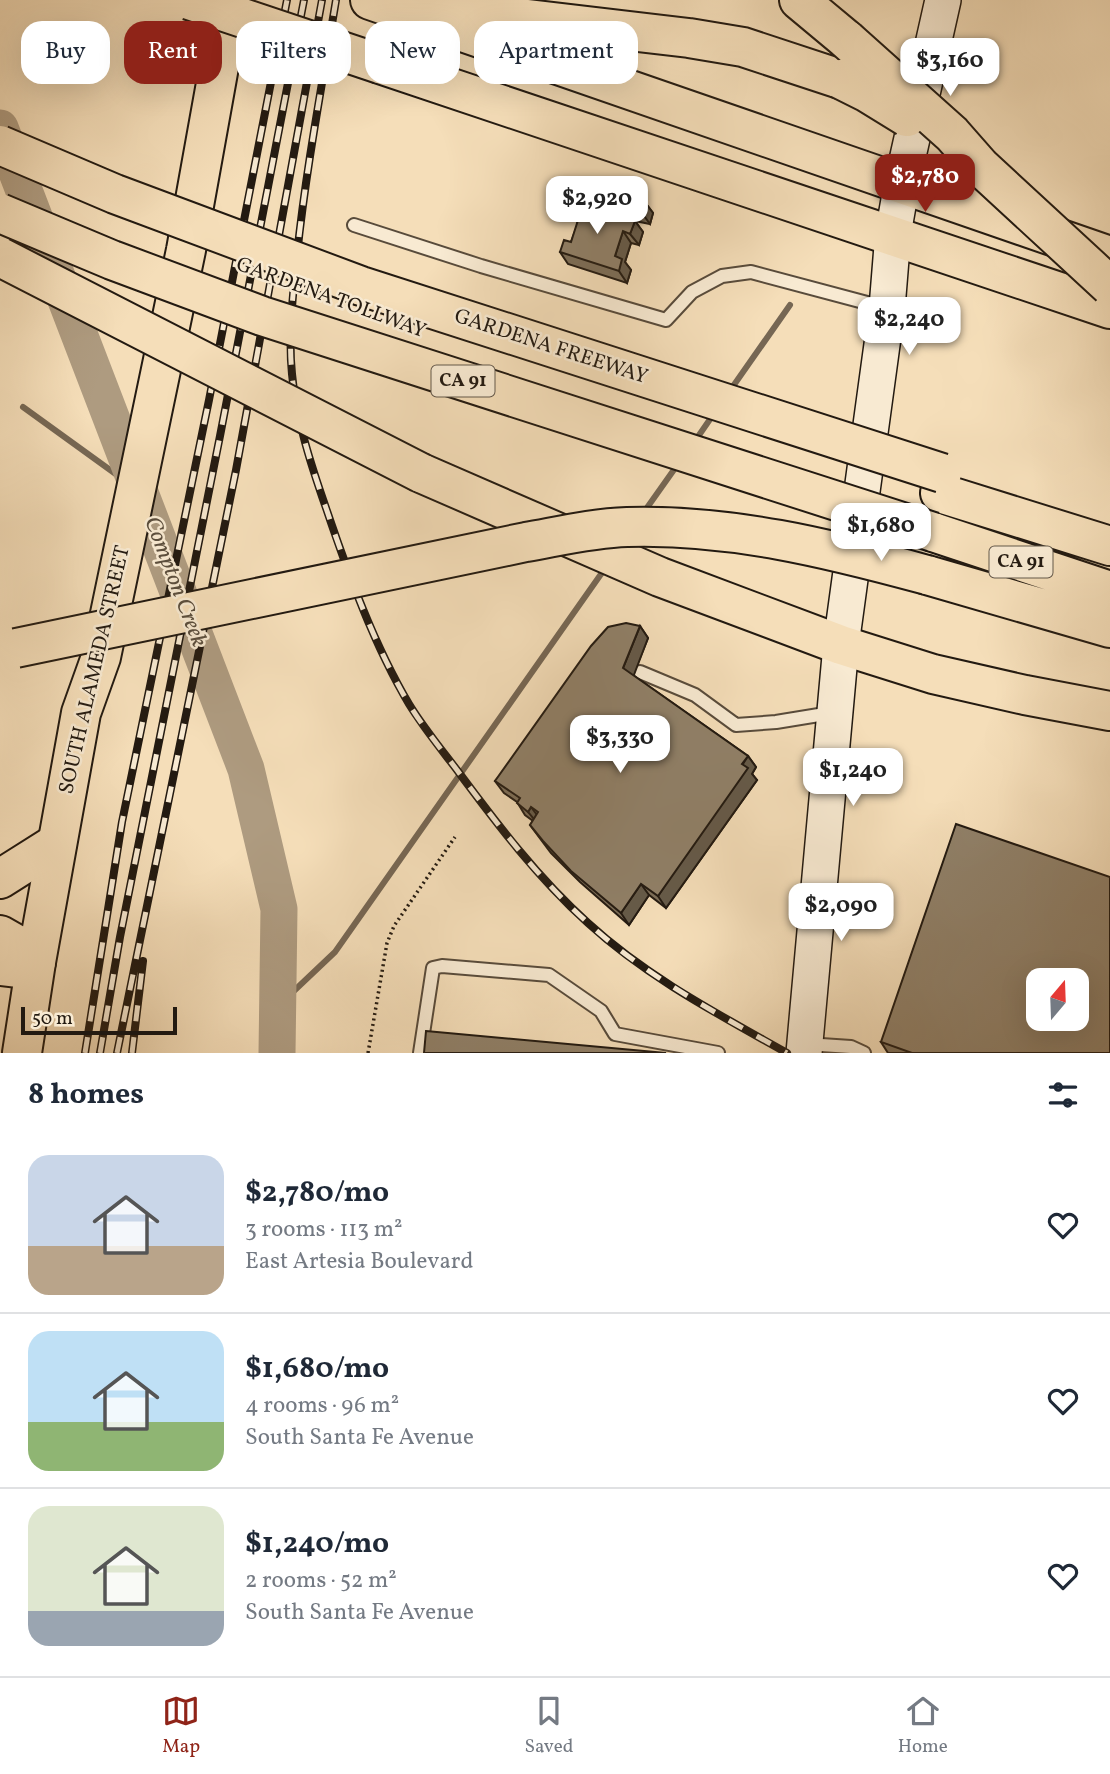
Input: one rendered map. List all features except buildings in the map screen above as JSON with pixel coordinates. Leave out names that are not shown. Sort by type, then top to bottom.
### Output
[{"type":"main road","points":[[189,0],[1110,309]]},
{"type":"main road","name":"SOUTH ALAMEDA STREET","points":[[22,1053],[18,964],[57,843],[81,712],[101,657],[186,250],[231,0]]},
{"type":"main road","points":[[799,0],[952,134],[981,167],[1110,286]]},
{"type":"main road","points":[[804,1048],[841,645],[887,308],[893,234],[943,0]]},
{"type":"main road","points":[[381,4],[689,38],[743,47],[840,79],[899,111],[946,146],[981,167]]},
{"type":"main road","points":[[381,4],[1110,256]]},
{"type":"main road","name":"GARDENA FREEWAY","points":[[0,145],[115,194],[361,286],[941,483],[1110,525]]},
{"type":"main road","name":"GARDENA TOLLWAY","points":[[0,168],[173,240],[411,327],[941,483],[1110,546]]},
{"type":"main road","name":"CA 91","points":[[0,213],[113,260],[262,316],[1110,591]]},
{"type":"main road","points":[[0,257],[421,473],[660,577],[841,645],[933,674],[1110,711]]},
{"type":"main road","points":[[8,651],[588,530],[669,527],[746,534],[809,544],[1110,628]]},
{"type":"main road","points":[[0,879],[57,843]]},
{"type":"main road","points":[[0,935],[21,947],[18,964]]},
{"type":"lane","points":[[354,225],[481,266],[666,320],[692,292],[722,276],[751,272],[887,308]]},
{"type":"lane","points":[[640,673],[695,695],[736,725],[834,713]]},
{"type":"lane","points":[[420,1053],[433,968],[442,966],[549,975],[601,1011],[615,1034],[718,1053]]},
{"type":"lane","points":[[804,1048],[851,1047],[864,1053]]},
{"type":"path","points":[[368,1053],[387,943],[394,926],[455,838]]},
{"type":"waterway","name":"Compton Creek","points":[[0,128],[246,769],[279,909],[277,1053]]},
{"type":"waterway","points":[[729,392],[790,305]]},
{"type":"waterway","points":[[23,407],[124,480]]},
{"type":"waterway","points":[[695,441],[715,412]]},
{"type":"waterway","points":[[644,512],[678,464]]},
{"type":"waterway","points":[[278,1006],[335,952],[606,567]]},
{"type":"railway","points":[[85,1053],[122,822],[209,400],[287,0]]},
{"type":"railway","points":[[100,1053],[120,937],[304,0]]},
{"type":"railway","points":[[117,1053],[236,470],[322,0]]},
{"type":"railway","points":[[336,0],[301,223],[294,285],[291,359],[297,408],[310,459],[343,558],[373,633],[396,681],[426,729],[487,810],[552,888],[588,923],[634,961],[709,1009],[787,1053]]},
{"type":"railway","points":[[132,1053],[143,961]]}]
